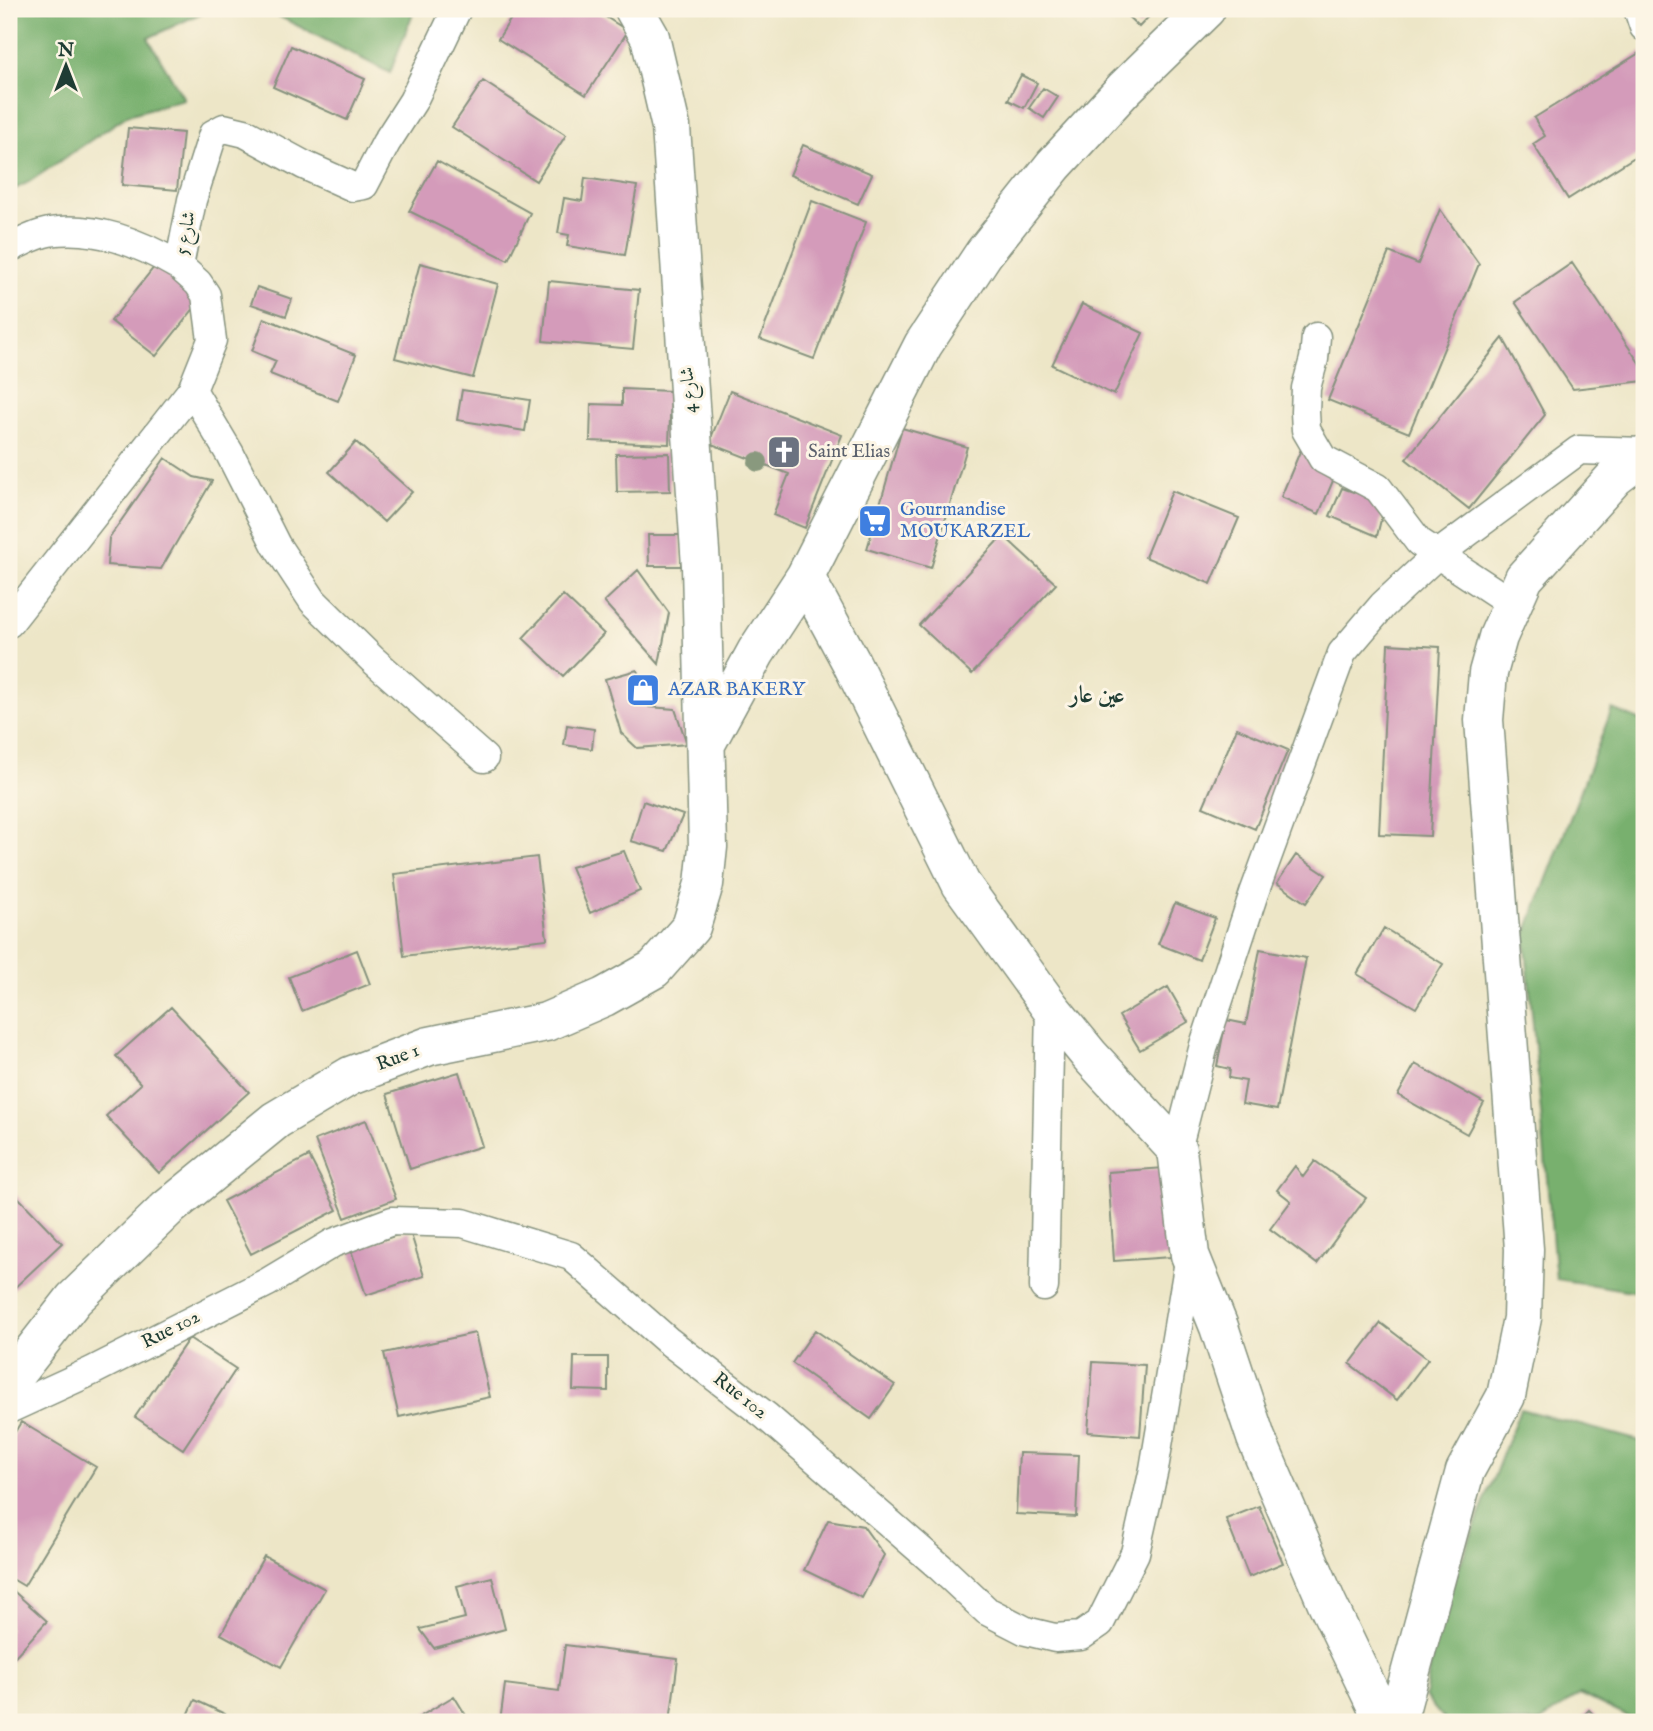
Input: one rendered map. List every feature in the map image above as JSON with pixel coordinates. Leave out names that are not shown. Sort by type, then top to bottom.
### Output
[{"type":"street","name":"شارع 5","points":[[9,623],[192,390],[212,340],[206,295],[198,283],[179,266],[192,200],[213,134],[225,128],[245,133],[303,165],[353,187],[364,185],[386,143],[413,101],[457,9]]},
{"type":"street","points":[[706,744],[756,652],[805,577],[923,345],[984,253],[1062,156],[1124,89],[1206,9]]},
{"type":"street","points":[[1638,9],[1644,27]]},
{"type":"street","name":"شارع 4","points":[[644,18],[671,127],[701,566],[706,744]]},
{"type":"street","points":[[9,248],[47,232],[76,230],[113,236],[154,251],[179,266]]},
{"type":"street","points":[[1316,337],[1314,359],[1306,387],[1306,430],[1323,459],[1378,488],[1419,542],[1513,604]]},
{"type":"street","points":[[192,390],[230,454],[276,545],[313,601],[372,659],[484,758]]},
{"type":"street","points":[[1384,1722],[1327,1603],[1256,1438],[1219,1327],[1190,1255],[1177,1150],[1204,1045],[1254,892],[1342,653],[1383,605],[1437,555],[1579,450],[1644,454]]},
{"type":"street","points":[[1397,1722],[1465,1471],[1506,1396],[1521,1318],[1524,1249],[1484,720],[1488,673],[1498,637],[1524,578],[1615,477],[1644,454]]},
{"type":"street","points":[[805,577],[851,662],[961,884],[1050,1007],[1090,1056],[1177,1150]]},
{"type":"street","name":"Rue 1","points":[[9,1382],[74,1299],[167,1209],[276,1120],[350,1076],[429,1046],[546,1022],[604,997],[654,969],[691,927],[704,884],[708,847],[706,744]]},
{"type":"street","points":[[1044,1287],[1050,1007]]},
{"type":"street","name":"Rue 102","points":[[9,1409],[92,1371],[268,1282],[333,1243],[392,1221],[463,1223],[572,1256],[667,1340],[766,1416],[986,1611],[1026,1631],[1055,1638],[1081,1636],[1100,1623],[1135,1553],[1154,1469],[1190,1255]]},
{"type":"green space","points":[[9,9],[210,9],[148,38],[184,99],[128,115],[29,182],[9,192]]},
{"type":"green space","points":[[265,9],[405,9],[413,13],[390,73]]},
{"type":"green space","points":[[1612,709],[1644,722],[1644,1293],[1556,1279],[1525,936]]},
{"type":"green space","points":[[1520,1409],[1644,1442],[1644,1722],[1580,1694],[1540,1722],[1446,1722],[1425,1697],[1437,1625]]},
{"type":"building","points":[[517,9],[593,9],[628,31],[586,95],[498,39]]},
{"type":"building","points":[[1120,9],[1156,9],[1139,27]]},
{"type":"building","points":[[291,46],[365,79],[347,120],[273,87]]},
{"type":"building","points":[[1641,52],[1644,57],[1644,151],[1568,199],[1533,144],[1545,136],[1534,118]]},
{"type":"building","points":[[1021,75],[1037,83],[1024,108],[1008,100]]},
{"type":"building","points":[[483,81],[566,135],[536,181],[452,127]]},
{"type":"building","points":[[1043,88],[1058,97],[1044,118],[1029,108]]},
{"type":"building","points":[[128,128],[183,133],[177,190],[122,185]]},
{"type":"building","points":[[803,145],[872,174],[858,204],[790,175]]},
{"type":"building","points":[[437,161],[530,213],[508,260],[409,211]]},
{"type":"building","points":[[585,178],[637,186],[625,255],[567,246],[569,235],[558,233],[564,198],[582,201]]},
{"type":"building","points":[[812,201],[866,222],[814,359],[760,339]]},
{"type":"building","points":[[1440,209],[1479,264],[1409,433],[1328,400],[1389,252],[1418,264]]},
{"type":"building","points":[[159,261],[203,297],[156,356],[111,321]]},
{"type":"building","points":[[420,263],[498,284],[473,378],[395,358]]},
{"type":"building","points":[[1572,263],[1644,370],[1644,381],[1573,389],[1515,302]]},
{"type":"building","points":[[549,281],[639,290],[633,349],[543,341]]},
{"type":"building","points":[[257,287],[292,299],[286,316],[251,304]]},
{"type":"building","points":[[1082,304],[1143,333],[1114,395],[1052,365]]},
{"type":"building","points":[[264,318],[356,355],[338,401],[270,374],[276,361],[252,351]]},
{"type":"building","points":[[1503,338],[1545,415],[1469,509],[1406,459]]},
{"type":"building","points":[[622,389],[671,391],[669,444],[590,441],[591,404],[622,405]]},
{"type":"building","points":[[462,390],[530,400],[525,431],[457,420]]},
{"type":"building","name":"Saint Elias","points":[[730,391],[842,435],[805,528],[773,515],[789,474],[709,443]]},
{"type":"building","points":[[902,428],[967,447],[931,568],[867,549]]},
{"type":"building","points":[[356,442],[412,492],[384,522],[329,472]]},
{"type":"building","points":[[1301,449],[1335,476],[1319,514],[1281,497]]},
{"type":"building","points":[[669,453],[670,491],[617,492],[616,454]]},
{"type":"building","points":[[165,458],[194,477],[212,481],[161,569],[107,565],[109,538]]},
{"type":"building","points":[[1342,488],[1385,503],[1377,536],[1330,516]]},
{"type":"building","points":[[1172,491],[1239,518],[1211,584],[1145,557]]},
{"type":"building","points":[[648,535],[681,535],[681,566],[649,566]]},
{"type":"building","points":[[1003,535],[1056,584],[972,674],[919,625]]},
{"type":"building","points":[[638,570],[669,613],[659,664],[604,602]]},
{"type":"building","points":[[563,595],[604,634],[563,676],[523,638]]},
{"type":"building","points":[[1388,644],[1440,647],[1430,836],[1379,834]]},
{"type":"building","points":[[637,670],[649,707],[675,709],[687,744],[637,748],[621,733],[605,679]]},
{"type":"building","points":[[567,725],[594,729],[592,749],[564,745]]},
{"type":"building","points":[[1237,728],[1288,750],[1255,829],[1203,807]]},
{"type":"building","points":[[643,801],[683,815],[667,851],[631,841]]},
{"type":"building","points":[[624,851],[640,891],[590,913],[571,867]]},
{"type":"building","points":[[1296,855],[1326,875],[1306,903],[1277,883]]},
{"type":"building","points":[[537,857],[547,939],[404,956],[394,874]]},
{"type":"building","points":[[1175,903],[1215,918],[1199,960],[1158,944]]},
{"type":"building","points":[[1384,928],[1443,964],[1416,1008],[1357,974]]},
{"type":"building","points":[[1260,949],[1306,958],[1277,1110],[1242,1104],[1246,1081],[1229,1078],[1230,1069],[1217,1066],[1226,1020],[1246,1024]]},
{"type":"building","points":[[357,950],[370,984],[302,1011],[289,977]]},
{"type":"building","points":[[1168,987],[1188,1022],[1140,1050],[1119,1016]]},
{"type":"building","points":[[171,1007],[249,1092],[159,1173],[106,1116],[141,1084],[116,1056]]},
{"type":"building","points":[[1415,1064],[1484,1103],[1467,1134],[1398,1095]]},
{"type":"building","points":[[459,1072],[482,1146],[410,1169],[387,1094]]},
{"type":"building","points":[[366,1120],[396,1199],[345,1218],[315,1140]]},
{"type":"building","points":[[309,1156],[337,1210],[251,1254],[223,1201]]},
{"type":"building","points":[[1315,1161],[1366,1198],[1317,1264],[1270,1229],[1291,1201],[1277,1190],[1295,1166],[1303,1177]]},
{"type":"building","points":[[1165,1168],[1171,1257],[1114,1261],[1108,1172]]},
{"type":"building","points":[[15,1194],[62,1243],[9,1293],[9,1200]]},
{"type":"building","points":[[410,1231],[424,1276],[366,1295],[351,1250]]},
{"type":"building","points":[[1381,1323],[1428,1359],[1397,1400],[1350,1364]]},
{"type":"building","points":[[815,1330],[895,1385],[871,1419],[792,1363]]},
{"type":"building","points":[[475,1333],[490,1397],[399,1417],[384,1353]]},
{"type":"building","points":[[189,1338],[236,1369],[183,1449],[135,1417]]},
{"type":"building","points":[[574,1357],[608,1357],[608,1391],[573,1390]]},
{"type":"building","points":[[1093,1362],[1145,1365],[1140,1436],[1088,1432]]},
{"type":"building","points":[[21,1422],[96,1467],[24,1586],[9,1577],[9,1442]]},
{"type":"building","points":[[1019,1453],[1079,1455],[1076,1517],[1016,1514]]},
{"type":"building","points":[[1259,1506],[1283,1563],[1249,1577],[1226,1519]]},
{"type":"building","points":[[828,1520],[863,1526],[884,1555],[862,1598],[804,1570]]},
{"type":"building","points":[[264,1556],[325,1589],[281,1667],[221,1634]]},
{"type":"building","points":[[492,1577],[505,1629],[434,1648],[420,1629],[465,1618],[457,1586]]},
{"type":"building","points":[[9,1587],[47,1621],[9,1663]]},
{"type":"building","points":[[565,1645],[678,1659],[670,1722],[500,1722],[505,1684],[559,1691]]},
{"type":"building","points":[[454,1696],[470,1722],[411,1722]]},
{"type":"building","points":[[195,1700],[225,1714],[221,1722],[185,1722]]},
{"type":"building","points":[[1589,1710],[1601,1722],[1577,1722]]},
{"type":"place","name":"Saint Elias","points":[[784,452]]},
{"type":"place","name":"Gourmandise MOUKARZEL","points":[[875,521]]},
{"type":"place","name":"AZAR BAKERY","points":[[643,690]]},
{"type":"district","name":"عين عار","points":[[1097,695]]}]
